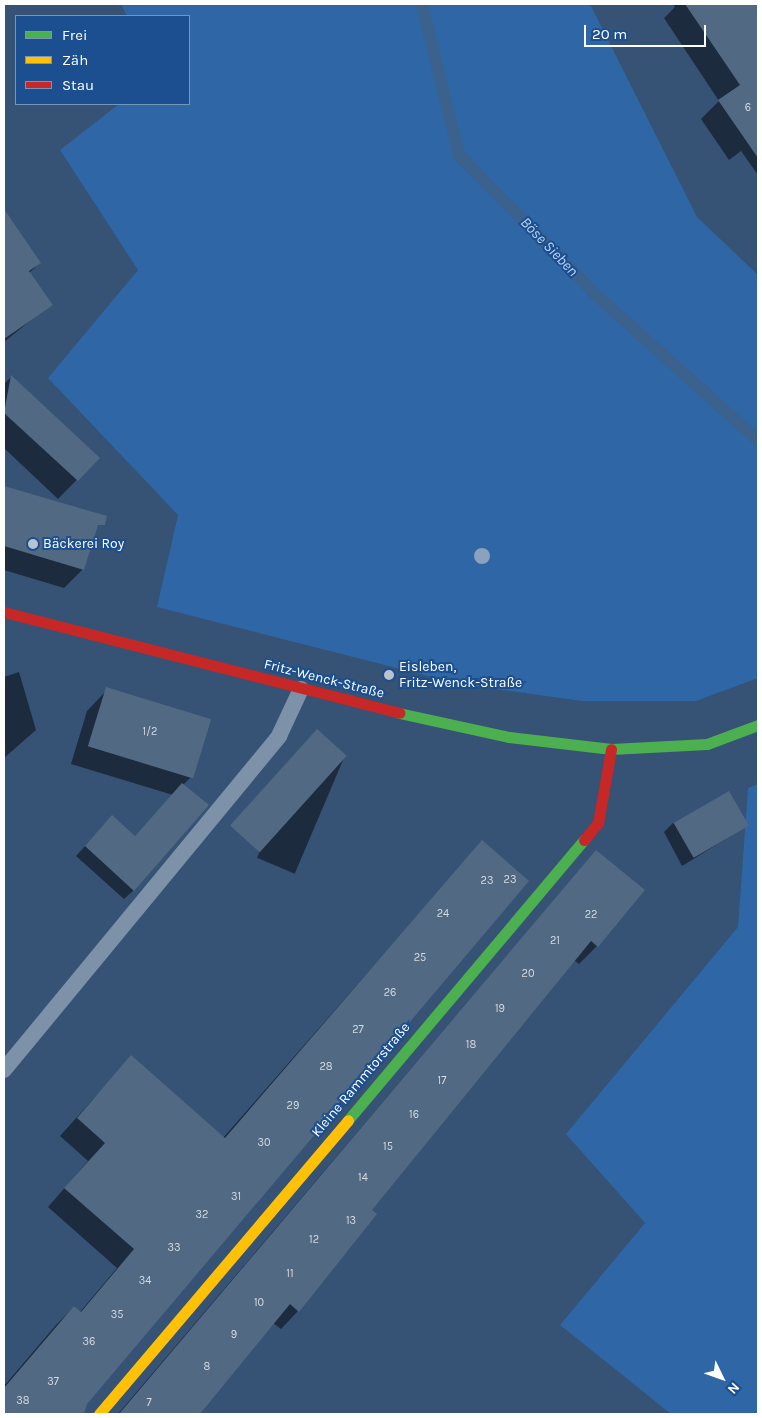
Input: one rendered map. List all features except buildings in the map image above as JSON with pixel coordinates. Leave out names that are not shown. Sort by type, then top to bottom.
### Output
[{"type":"street","name":"Fritz-Wenck-Straße","points":[[4,612],[301,689],[508,737],[611,749],[706,744],[758,725]]},
{"type":"street","name":"Kleine Rammtorstraße","points":[[98,1414],[598,823],[611,749]]},
{"type":"lane","points":[[4,1070],[279,736],[301,689]]},
{"type":"shaded area","points":[[121,4],[590,4],[697,217],[758,275],[758,678],[696,701],[582,701],[459,684],[157,607],[178,515],[48,378],[138,270],[60,150],[118,105],[190,105],[190,15],[126,15]]},
{"type":"shaded area","points":[[758,784],[758,1414],[671,1414],[560,1325],[645,1223],[566,1134],[738,927],[748,788]]},
{"type":"waterway","name":"Böse Sieben","points":[[422,4],[459,155],[595,294],[758,440]]},
{"type":"traffic: fast","points":[[399,713],[509,737],[611,749],[707,744],[758,725]]},
{"type":"traffic: fast","points":[[348,1120],[584,840]]},
{"type":"traffic: slow","points":[[99,1414],[348,1120]]},
{"type":"traffic: jam","points":[[4,612],[399,713]]},
{"type":"traffic: jam","points":[[584,840],[598,823],[611,749]]},
{"type":"place","name":"Bäckerei Roy","points":[[33,544]]},
{"type":"place","name":"Eisleben, Fritz-Wenck-Straße","points":[[389,675]]}]
